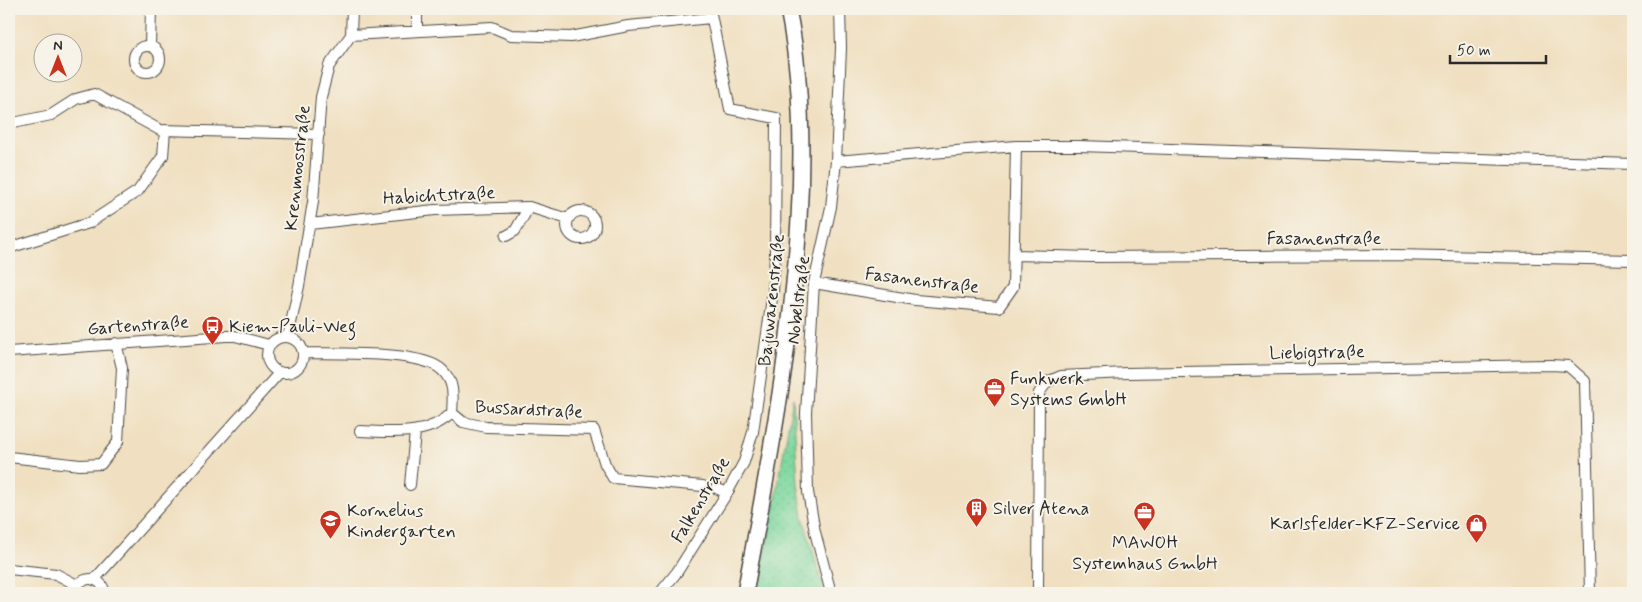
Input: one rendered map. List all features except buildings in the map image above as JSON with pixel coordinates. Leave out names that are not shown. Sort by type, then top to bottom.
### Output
[{"type":"main road","name":"Bajuwarenstraße","points":[[745,593],[783,380],[796,273],[802,159],[794,36],[788,9]]},
{"type":"street","points":[[150,46],[151,9]]},
{"type":"street","points":[[352,9],[351,35],[492,27],[511,35],[571,36],[711,14]]},
{"type":"street","points":[[417,9],[417,30]]},
{"type":"street","name":"Nobelstraße","points":[[831,593],[815,532],[808,492],[806,413],[814,283],[831,207],[836,161],[841,48],[840,9]]},
{"type":"street","name":"Falkenstraße","points":[[660,593],[677,572],[728,492],[744,462],[753,432],[764,361],[776,255],[776,118],[730,109],[711,14]]},
{"type":"street","name":"Krenmoosstraße","points":[[288,337],[310,224],[321,97],[329,66],[351,35]]},
{"type":"street","points":[[9,124],[51,115],[76,98],[94,94],[160,130],[319,134]]},
{"type":"street","points":[[9,248],[89,223],[138,192],[163,156],[165,130]]},
{"type":"street","points":[[836,161],[1016,146],[1107,146],[1633,164]]},
{"type":"street","name":"Fasanenstraße","points":[[814,283],[915,300],[1000,307],[1013,287],[1016,146]]},
{"type":"street","points":[[506,236],[515,231],[529,207]]},
{"type":"street","name":"Habichtstraße","points":[[310,224],[435,210],[529,207],[568,220]]},
{"type":"street","name":"Fasanenstraße","points":[[1015,255],[1092,257],[1395,255],[1633,260]]},
{"type":"street","name":"Gartenstraße","points":[[9,352],[235,336],[269,345]]},
{"type":"street","points":[[288,337],[299,343],[303,359],[297,369],[292,372],[280,372],[275,370],[268,362],[269,345],[277,338],[288,337]]},
{"type":"street","points":[[9,457],[80,465],[101,464],[118,442],[122,368],[116,343]]},
{"type":"street","name":"Bussardstraße","points":[[303,353],[423,359],[443,371],[454,388],[452,413],[463,422],[486,427],[594,430],[605,464],[613,478],[703,486]]},
{"type":"street","name":"Liebigstraße","points":[[1038,593],[1039,393],[1047,382],[1061,376],[1127,373],[1551,365],[1568,366],[1586,381],[1590,593]]},
{"type":"street","points":[[94,580],[280,372]]},
{"type":"street","points":[[360,431],[415,432],[452,413]]},
{"type":"street","points":[[410,485],[415,432]]},
{"type":"street","points":[[716,488],[728,492]]},
{"type":"street","points":[[9,569],[56,574],[73,589],[81,580],[94,580],[101,584],[105,593]]},
{"type":"green space","points":[[793,398],[798,484],[803,517],[824,590],[760,593],[759,580],[772,520]]},
{"type":"place","name":"Kiem-Pauli-Weg","points":[[213,346]]},
{"type":"place","name":"Funkwerk Systems GmbH","points":[[994,408]]},
{"type":"place","name":"Silver Atena","points":[[977,528]]},
{"type":"place","name":"MAWOH Systemhaus GmbH","points":[[1145,532]]},
{"type":"place","name":"Kornelius Kindergarten","points":[[331,540]]},
{"type":"place","name":"Karlsfelder-KFZ-Service","points":[[1476,543]]}]
